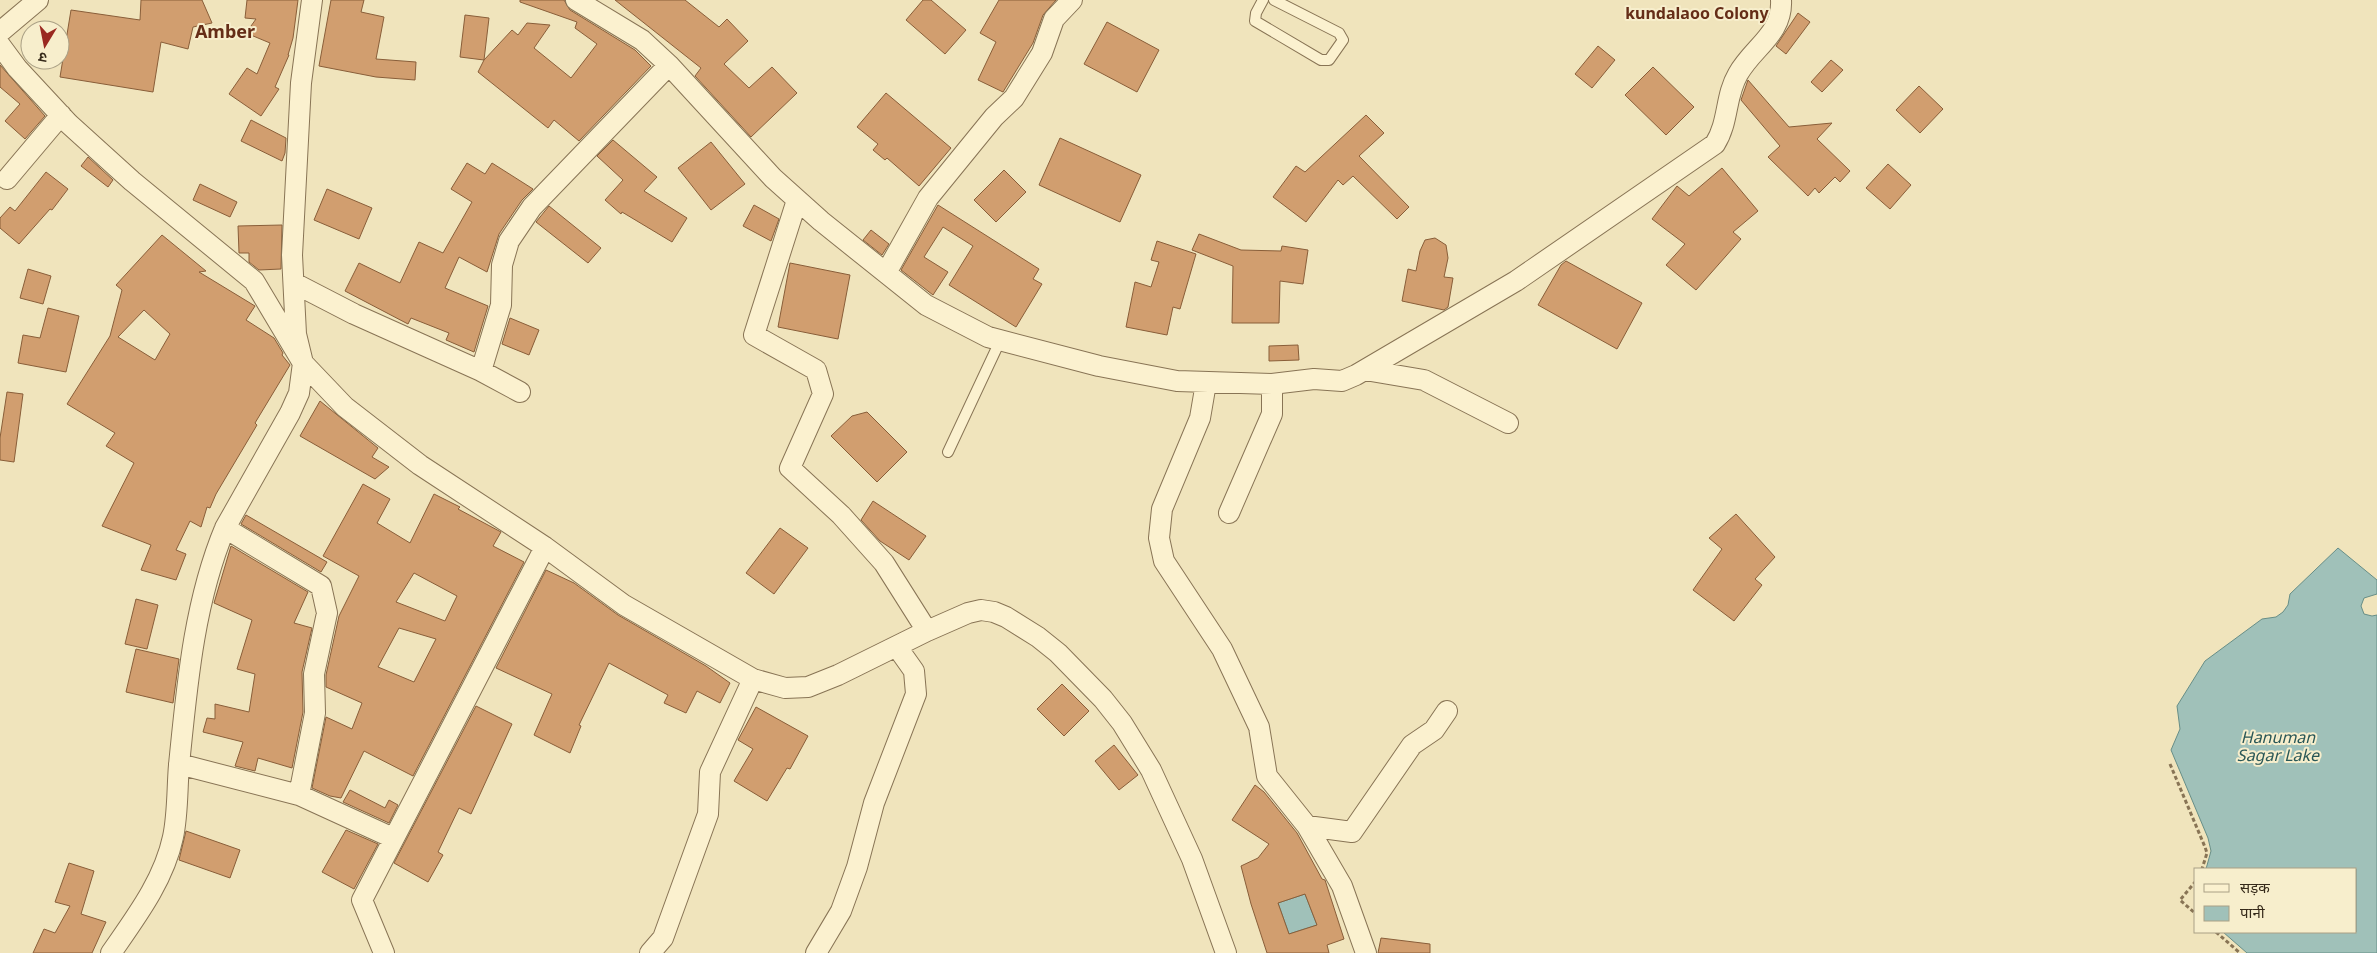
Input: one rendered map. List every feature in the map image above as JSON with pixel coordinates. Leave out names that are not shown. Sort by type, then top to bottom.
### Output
[{"type":"street","points":[[0,32],[38,0]]},
{"type":"street","points":[[111,953],[156,885],[173,837],[190,672],[204,589],[225,528],[299,394],[303,364],[296,334],[292,255],[300,83],[312,0]]},
{"type":"street","points":[[576,0],[642,40],[669,65],[774,178],[797,200],[926,305],[988,337],[1099,366],[1177,382],[1272,384],[1314,379],[1342,381],[1365,370],[1516,281],[1715,144],[1721,135],[1727,117],[1732,88],[1738,74],[1778,24],[1782,14],[1781,0]]},
{"type":"street","points":[[886,273],[928,198],[994,117],[1014,98],[1042,53],[1054,19],[1072,0]]},
{"type":"street","points":[[0,45],[60,115],[132,180],[254,281],[303,364],[345,407],[420,465],[546,546],[624,605],[753,679],[785,688],[808,687],[897,647],[927,630],[968,613],[981,610],[994,612],[1020,624],[1038,637],[1058,653],[1086,681],[1122,723],[1164,794],[1192,859],[1226,953]]},
{"type":"street","points":[[481,371],[500,305],[502,265],[508,241],[532,207],[669,65]]},
{"type":"street","points":[[7,179],[60,115]]},
{"type":"street","points":[[797,200],[754,335],[816,370],[823,394],[790,468],[841,515],[884,563],[927,630]]},
{"type":"street","points":[[294,283],[354,314],[481,371],[520,392]]},
{"type":"street","points":[[1365,370],[1424,380],[1508,423]]},
{"type":"street","points":[[1206,383],[1200,418],[1162,509],[1159,538],[1164,561],[1222,648],[1258,727],[1267,776],[1307,826],[1342,886],[1366,953]]},
{"type":"street","points":[[1229,513],[1272,414],[1272,384]]},
{"type":"street","points":[[225,528],[321,586],[328,613],[314,674],[315,713],[299,795]]},
{"type":"street","points":[[384,953],[362,900],[546,546]]},
{"type":"street","points":[[816,953],[841,911],[857,868],[874,803],[916,694],[914,671],[897,647]]},
{"type":"street","points":[[650,953],[663,938],[708,814],[710,772],[753,679]]},
{"type":"street","points":[[1307,826],[1352,832],[1412,745],[1434,730],[1447,711]]},
{"type":"street","points":[[180,764],[299,795],[393,838]]},
{"type":"lane","points":[[1263,0],[1256,13],[1255,21],[1321,60],[1329,60],[1343,40],[1339,33],[1274,0]]},
{"type":"lane","points":[[948,452],[1000,341]]},
{"type":"path","points":[[2170,764],[2207,853],[2202,868]]},
{"type":"path","points":[[2194,883],[2180,900],[2194,912]]},
{"type":"path","points":[[2217,933],[2240,953]]},
{"type":"water","name":"Hanuman Sagar Lake","points":[[2338,548],[2377,580],[2377,594],[2364,598],[2361,606],[2364,614],[2377,615],[2377,953],[2247,953],[2224,933],[2357,933],[2357,868],[2206,868],[2211,851],[2208,838],[2171,750],[2180,729],[2177,706],[2205,661],[2262,619],[2276,617],[2283,612],[2288,605],[2290,594]]},
{"type":"water","points":[[1305,894],[1317,925],[1289,934],[1278,903]]},
{"type":"building","points":[[141,0],[202,0],[212,23],[193,27],[188,49],[161,42],[153,92],[60,77],[61,70],[70,70],[71,10],[140,20]]},
{"type":"building","points":[[247,0],[298,0],[289,55],[275,87],[279,89],[261,116],[229,94],[247,68],[257,74],[270,43],[246,33],[256,19],[245,18]]},
{"type":"building","points":[[331,0],[364,0],[361,12],[384,17],[376,59],[416,62],[415,80],[376,77],[319,66]]},
{"type":"building","points":[[520,0],[564,0],[570,10],[635,50],[651,66],[579,141],[554,120],[548,128],[478,72],[484,60],[512,30],[518,35],[527,23],[550,25],[534,48],[571,78],[597,44],[575,28],[577,22],[520,2]]},
{"type":"building","points":[[615,0],[685,0],[719,27],[727,19],[748,41],[724,64],[749,88],[772,67],[797,93],[751,137],[695,76],[701,68]]},
{"type":"building","points":[[923,0],[931,0],[966,30],[945,54],[906,20]]},
{"type":"building","points":[[999,0],[1056,0],[1043,15],[1033,43],[1003,92],[978,80],[996,42],[980,33]]},
{"type":"building","points":[[1798,13],[1810,22],[1786,54],[1776,46]]},
{"type":"building","points":[[465,15],[489,18],[484,60],[460,57]]},
{"type":"building","points":[[1107,22],[1159,50],[1137,92],[1084,64]]},
{"type":"building","points":[[1598,46],[1615,60],[1592,88],[1575,74]]},
{"type":"building","points":[[1831,60],[1843,70],[1822,92],[1811,82]]},
{"type":"building","points":[[0,65],[45,116],[25,139],[5,121],[20,104],[0,87]]},
{"type":"building","points":[[1653,67],[1694,107],[1666,135],[1625,95]]},
{"type":"building","points":[[1748,80],[1789,127],[1832,123],[1817,139],[1850,171],[1840,182],[1835,177],[1819,193],[1815,188],[1808,196],[1768,157],[1780,146],[1741,100]]},
{"type":"building","points":[[1919,86],[1943,109],[1920,133],[1896,110]]},
{"type":"building","points":[[886,93],[951,148],[919,186],[887,158],[885,160],[873,150],[878,144],[857,127]]},
{"type":"building","points":[[1366,115],[1384,133],[1359,156],[1409,207],[1397,219],[1353,176],[1343,185],[1338,180],[1306,222],[1273,197],[1296,166],[1305,172]]},
{"type":"building","points":[[251,120],[286,138],[285,153],[282,161],[241,141]]},
{"type":"building","points":[[1060,138],[1141,175],[1120,222],[1039,185]]},
{"type":"building","points":[[613,140],[657,177],[644,191],[687,218],[672,242],[622,212],[621,214],[605,200],[623,180],[597,156]]},
{"type":"building","points":[[711,142],[745,184],[711,210],[678,168]]},
{"type":"building","points":[[88,157],[113,180],[108,187],[81,166]]},
{"type":"building","points":[[467,163],[485,174],[492,163],[533,189],[522,200],[499,234],[487,272],[459,257],[445,288],[488,306],[474,352],[446,340],[449,333],[411,318],[408,324],[345,291],[359,263],[400,283],[419,242],[443,253],[472,202],[451,189]]},
{"type":"building","points":[[1888,164],[1911,185],[1890,209],[1866,188]]},
{"type":"building","points":[[1722,168],[1758,211],[1733,232],[1741,239],[1696,290],[1666,265],[1685,244],[1652,219],[1677,186],[1689,196]]},
{"type":"building","points":[[1004,170],[1026,192],[996,222],[974,200]]},
{"type":"building","points":[[46,172],[68,189],[52,210],[50,209],[19,244],[0,228],[0,218],[10,207],[15,211]]},
{"type":"building","points":[[200,184],[237,202],[230,217],[193,200]]},
{"type":"building","points":[[327,189],[372,208],[359,239],[314,220]]},
{"type":"building","points":[[754,205],[779,219],[771,241],[743,226]]},
{"type":"building","points":[[938,205],[1039,269],[1033,279],[1042,284],[1016,327],[949,285],[973,246],[943,227],[924,257],[948,272],[933,295],[901,270]]},
{"type":"building","points":[[549,206],[601,248],[588,263],[536,222]]},
{"type":"building","points":[[282,225],[281,269],[259,270],[249,262],[249,253],[239,253],[238,226]]},
{"type":"building","points":[[871,230],[889,244],[882,255],[863,240]]},
{"type":"building","points":[[1199,234],[1241,250],[1281,251],[1282,246],[1308,250],[1303,284],[1280,281],[1279,323],[1232,323],[1233,266],[1192,250]]},
{"type":"building","points":[[162,235],[206,271],[199,272],[255,306],[246,320],[274,338],[283,353],[282,355],[290,365],[255,423],[257,425],[216,494],[210,508],[207,507],[201,527],[190,521],[176,550],[186,554],[176,580],[141,570],[151,545],[102,526],[134,463],[106,446],[115,433],[67,404],[110,336],[122,290],[116,285]],"holes":[[[144,310],[170,334],[155,360],[118,337]]]},
{"type":"building","points":[[1435,238],[1446,245],[1448,258],[1444,277],[1453,278],[1448,307],[1444,310],[1402,301],[1408,269],[1416,271],[1420,251],[1425,240]]},
{"type":"building","points":[[1157,241],[1196,254],[1180,309],[1173,307],[1167,335],[1126,327],[1135,282],[1151,287],[1159,262],[1151,260]]},
{"type":"building","points":[[1566,261],[1642,303],[1617,349],[1538,305],[1561,265]]},
{"type":"building","points":[[790,263],[850,275],[838,339],[778,327]]},
{"type":"building","points":[[28,269],[51,276],[43,304],[20,298]]},
{"type":"building","points":[[48,308],[79,316],[66,372],[18,363],[23,335],[40,338]]},
{"type":"building","points":[[510,318],[539,330],[529,355],[502,344]]},
{"type":"building","points":[[1298,345],[1299,360],[1269,361],[1269,346]]},
{"type":"building","points":[[7,392],[23,394],[14,462],[0,460],[0,438]]},
{"type":"building","points":[[320,401],[378,448],[372,457],[389,467],[375,479],[300,436]]},
{"type":"building","points":[[867,412],[907,452],[877,482],[831,436],[852,416]]},
{"type":"building","points":[[363,484],[390,499],[377,523],[410,543],[434,494],[460,507],[458,509],[501,532],[493,546],[524,562],[413,776],[364,751],[341,798],[330,796],[312,788],[326,717],[352,729],[362,703],[326,687],[326,675],[339,616],[359,576],[323,556]],"holes":[[[414,573],[457,596],[445,621],[396,602]],[[399,628],[436,639],[414,682],[378,667]]]},
{"type":"building","points":[[873,501],[926,536],[909,560],[880,541],[861,520]]},
{"type":"building","points":[[1736,514],[1775,557],[1755,579],[1762,585],[1734,621],[1693,590],[1722,549],[1709,538]]},
{"type":"building","points":[[246,515],[327,562],[321,572],[241,524]]},
{"type":"building","points":[[780,528],[808,548],[774,594],[746,573]]},
{"type":"building","points":[[231,546],[308,592],[294,623],[312,628],[302,672],[303,712],[292,768],[258,758],[255,771],[235,766],[243,742],[203,732],[207,718],[215,719],[215,704],[249,712],[255,674],[237,669],[252,620],[214,603]]},
{"type":"building","points":[[546,570],[574,583],[618,615],[706,666],[730,683],[720,703],[697,691],[686,713],[664,703],[668,695],[609,663],[579,725],[581,726],[570,753],[534,735],[552,694],[496,668]]},
{"type":"building","points":[[136,599],[158,605],[147,649],[125,644]]},
{"type":"building","points":[[136,649],[179,659],[173,703],[126,692]]},
{"type":"building","points":[[1062,684],[1089,711],[1064,736],[1037,709]]},
{"type":"building","points":[[476,706],[512,724],[471,814],[459,808],[438,852],[443,855],[428,882],[394,863]]},
{"type":"building","points":[[756,707],[808,736],[790,769],[787,768],[767,801],[734,781],[753,749],[738,740]]},
{"type":"building","points":[[1114,745],[1138,775],[1119,790],[1095,761]]},
{"type":"building","points":[[1255,785],[1264,792],[1297,833],[1322,879],[1325,880],[1344,939],[1327,945],[1329,953],[1267,953],[1241,866],[1258,858],[1269,844],[1232,820]],"holes":[[[1305,894],[1317,925],[1289,934],[1278,903]]]},
{"type":"building","points":[[350,790],[385,808],[389,800],[398,805],[389,823],[343,802]]},
{"type":"building","points":[[346,830],[378,844],[354,889],[322,872]]},
{"type":"building","points":[[186,831],[240,850],[230,878],[179,860]]},
{"type":"building","points":[[69,863],[94,871],[81,914],[106,922],[92,953],[33,953],[44,929],[55,933],[70,906],[55,902]]},
{"type":"building","points":[[1381,938],[1430,944],[1430,953],[1378,953]]},
{"type":"district","name":"kundalaoo Colony","points":[[1697,15]]},
{"type":"district","name":"Amber","points":[[225,33]]}]
